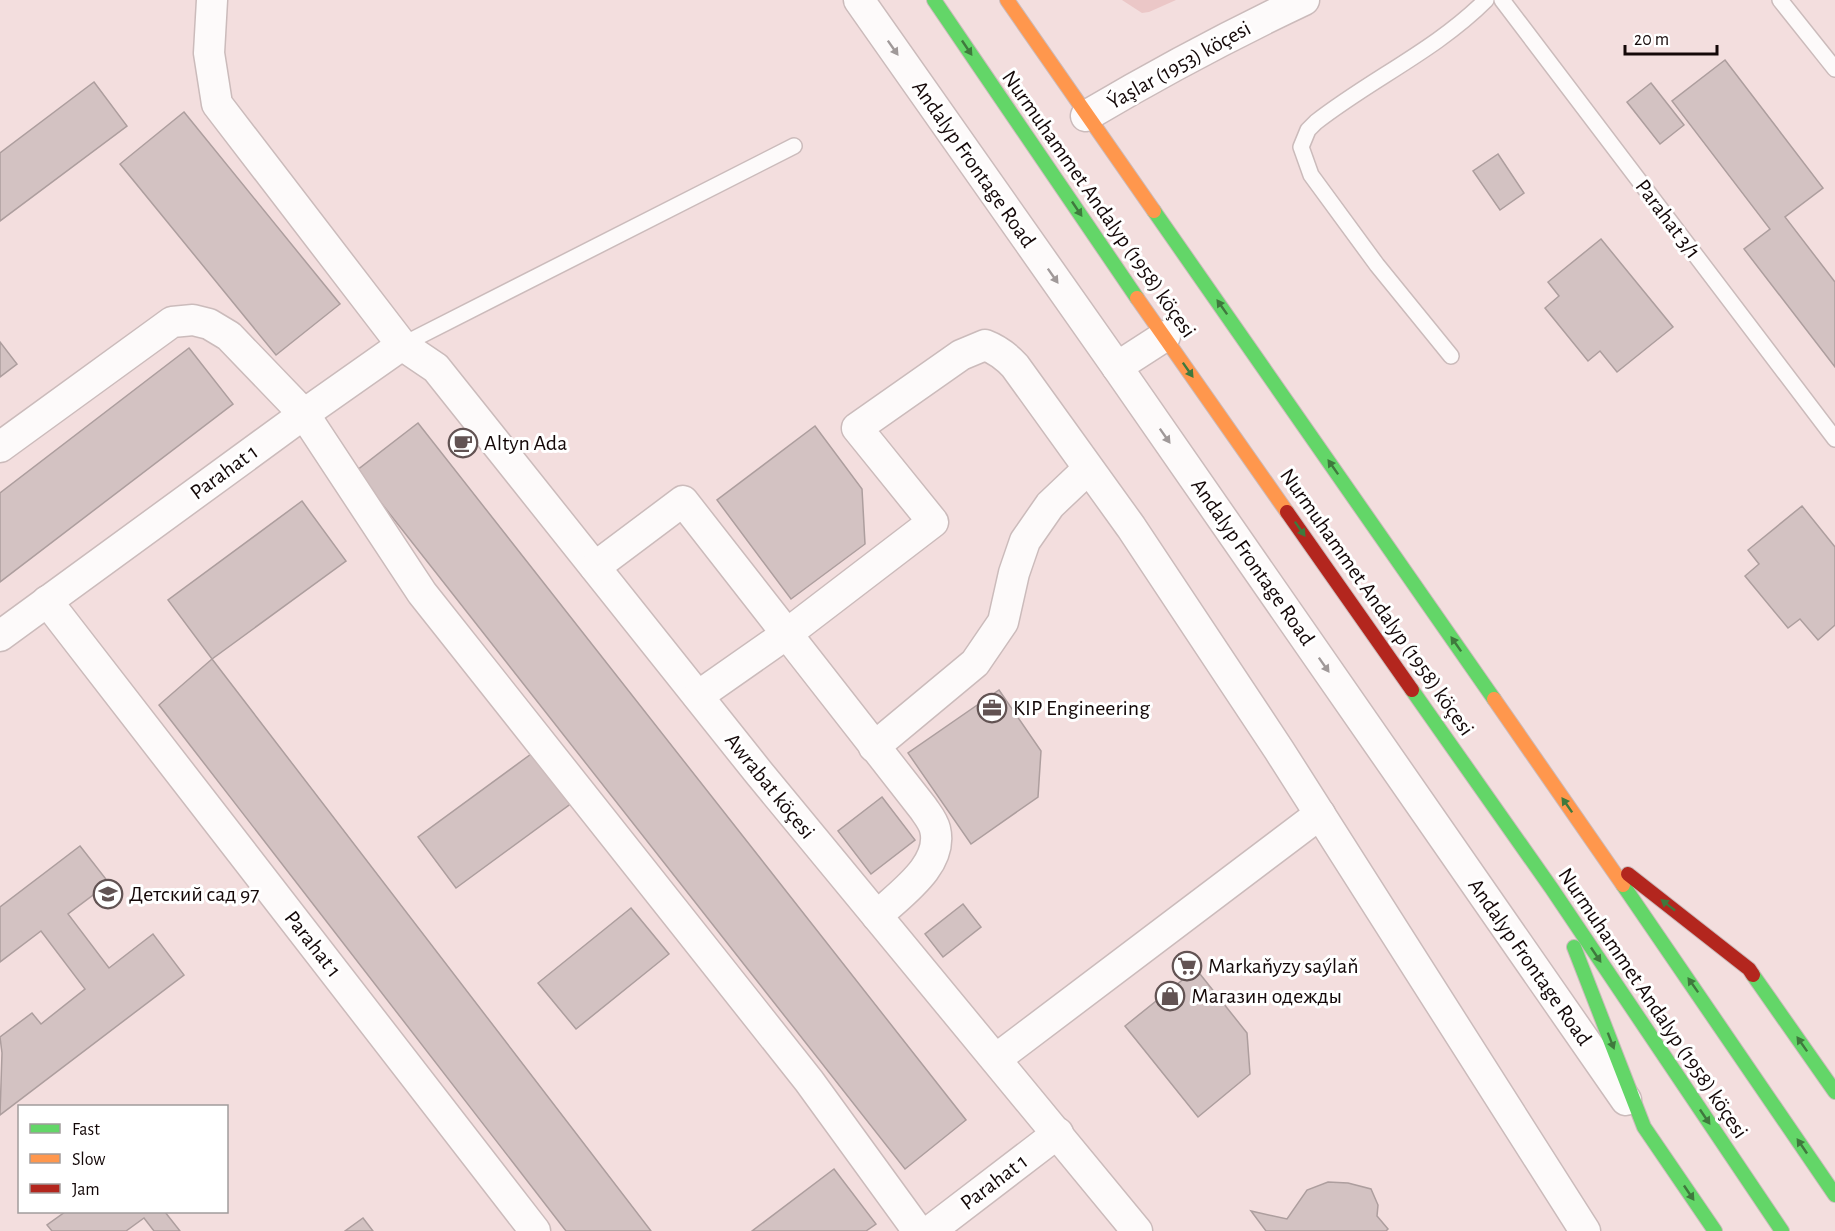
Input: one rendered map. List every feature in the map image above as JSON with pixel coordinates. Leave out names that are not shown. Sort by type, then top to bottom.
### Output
[{"type":"main road","name":"Nurmuhammet Andalyp (1958) köçesi","points":[[934,0],[1165,336],[1552,889],[1782,1231]]},
{"type":"main road","name":"Nurmuhammet Andalyp (1958) köçesi","points":[[1007,0],[1601,853],[1835,1195]]},
{"type":"main road","points":[[1601,853],[1749,969],[1835,1092]]},
{"type":"main road","points":[[1552,889],[1644,1126],[1714,1231]]},
{"type":"street","name":"Awrabat köçesi","points":[[212,0],[209,53],[217,105],[402,345],[436,368],[698,696],[1137,1231]]},
{"type":"street","name":"Andalyp Frontage Road","points":[[859,0],[1644,1126]]},
{"type":"street","name":"Ýaşlar (1953) köçesi","points":[[1086,116],[1255,23],[1304,0]]},
{"type":"street","points":[[0,447],[172,322],[193,320],[209,324],[229,336],[304,414],[422,593],[809,1081],[918,1231]]},
{"type":"street","points":[[1117,367],[1165,336]]},
{"type":"street","name":"Parahat 1","points":[[0,636],[402,345]]},
{"type":"street","points":[[698,696],[788,633],[933,522],[857,429],[961,355],[985,345],[1005,355],[1131,527],[1320,814],[1585,1231]]},
{"type":"street","points":[[874,747],[975,663],[1003,622],[1014,573],[1025,541],[1050,505],[1088,469]]},
{"type":"street","points":[[595,567],[683,501],[788,633],[934,825],[936,848],[932,859],[923,872],[877,916]]},
{"type":"street","name":"Parahat 1","points":[[47,601],[535,1231]]},
{"type":"street","points":[[996,1059],[1320,814]]},
{"type":"street","name":"Parahat 1","points":[[930,1231],[1058,1133]]},
{"type":"lane","points":[[1451,356],[1377,266],[1311,175],[1301,147],[1308,130],[1316,122],[1436,42],[1469,17],[1486,0]]},
{"type":"lane","name":"Parahat 3/1","points":[[1502,0],[1835,439]]},
{"type":"lane","points":[[1780,0],[1835,69]]},
{"type":"lane","points":[[402,345],[794,146]]},
{"type":"shaded area","points":[[1122,0],[1176,0],[1142,13]]},
{"type":"building","points":[[1725,60],[1823,188],[1785,217],[1835,282],[1835,367],[1744,249],[1770,229],[1672,101]]},
{"type":"building","points":[[94,82],[127,126],[0,221],[0,153]]},
{"type":"building","points":[[1651,83],[1684,125],[1660,144],[1627,102]]},
{"type":"building","points":[[184,112],[340,304],[276,355],[120,164]]},
{"type":"building","points":[[1498,154],[1524,193],[1500,210],[1473,171]]},
{"type":"building","points":[[1601,239],[1673,327],[1617,372],[1600,351],[1588,361],[1545,308],[1559,296],[1548,282]]},
{"type":"building","points":[[0,342],[17,364],[0,377]]},
{"type":"building","points":[[189,348],[233,404],[0,582],[0,493]]},
{"type":"building","points":[[418,423],[966,1120],[905,1169],[356,471]]},
{"type":"building","points":[[815,426],[862,489],[865,544],[791,599],[717,500]]},
{"type":"building","points":[[302,501],[346,561],[212,659],[168,600]]},
{"type":"building","points":[[1802,506],[1835,547],[1835,625],[1818,640],[1800,619],[1788,628],[1745,576],[1759,564],[1748,550]]},
{"type":"building","points":[[212,659],[651,1231],[566,1231],[159,705]]},
{"type":"building","points":[[999,690],[1041,751],[1038,797],[971,844],[908,753]]},
{"type":"building","points":[[542,746],[580,797],[456,888],[418,837]]},
{"type":"building","points":[[882,797],[915,840],[871,874],[838,831]]},
{"type":"building","points":[[80,846],[109,883],[68,914],[109,968],[153,934],[184,975],[0,1115],[2,1053],[0,1037],[32,1013],[41,1024],[85,989],[41,931],[0,962],[0,907]]},
{"type":"building","points":[[963,904],[981,927],[943,957],[925,934]]},
{"type":"building","points":[[631,908],[669,954],[576,1029],[538,983]]},
{"type":"building","points":[[1196,969],[1247,1033],[1250,1074],[1198,1117],[1125,1026]]},
{"type":"building","points":[[834,1169],[876,1224],[866,1231],[752,1231]]},
{"type":"building","points":[[1328,1182],[1348,1183],[1371,1189],[1378,1205],[1377,1216],[1388,1229],[1386,1231],[1266,1231],[1251,1211],[1287,1219],[1307,1190]]},
{"type":"building","points":[[64,1213],[166,1213],[180,1231],[154,1231],[144,1218],[126,1231],[52,1231],[47,1225]]},
{"type":"building","points":[[363,1218],[373,1231],[345,1231]]},
{"type":"traffic: fast","points":[[934,0],[1137,298]]},
{"type":"traffic: fast","points":[[1154,211],[1494,699]]},
{"type":"traffic: fast","points":[[1412,690],[1552,889],[1782,1231]]},
{"type":"traffic: fast","points":[[1623,885],[1835,1195]]},
{"type":"traffic: fast","points":[[1574,947],[1644,1127],[1715,1231]]},
{"type":"traffic: fast","points":[[1753,975],[1835,1092]]},
{"type":"traffic: slow","points":[[1007,0],[1154,211]]},
{"type":"traffic: slow","points":[[1137,298],[1287,512]]},
{"type":"traffic: slow","points":[[1494,699],[1623,885]]},
{"type":"traffic: jam","points":[[1287,512],[1412,690]]},
{"type":"traffic: jam","points":[[1628,874],[1749,969],[1753,975]]},
{"type":"place","name":"Altyn Ada","points":[[463,443]]},
{"type":"place","name":"KIP Engineering","points":[[992,708]]},
{"type":"place","name":"Детский сад 97","points":[[108,894]]},
{"type":"place","name":"Markaňyzy saýlaň","points":[[1187,966]]},
{"type":"place","name":"Магазин одежды","points":[[1170,996]]}]
